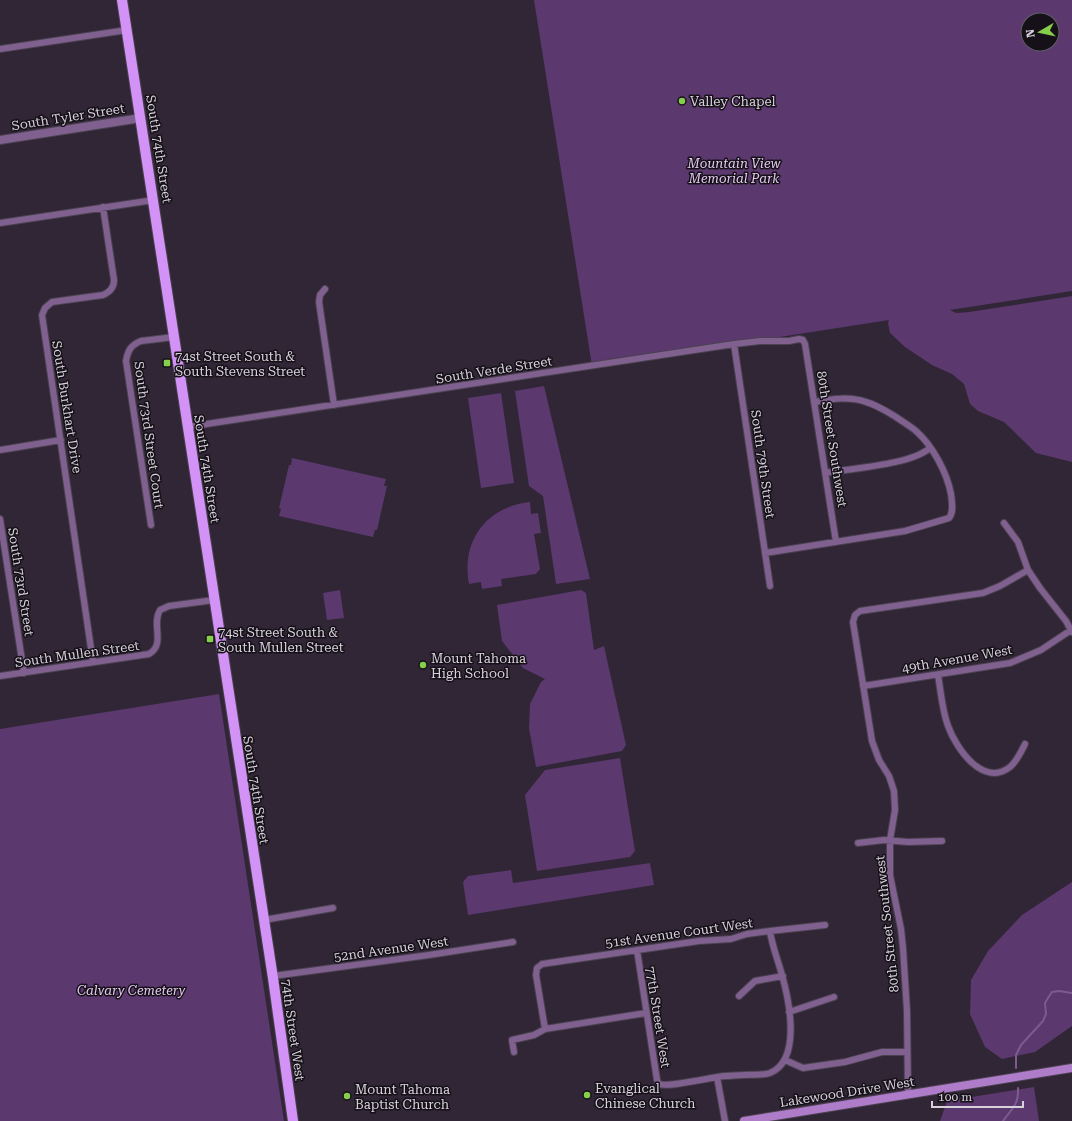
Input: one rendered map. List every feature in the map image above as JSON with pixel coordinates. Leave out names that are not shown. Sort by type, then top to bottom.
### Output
[{"type":"main road","name":"South 74th Street","points":[[122,0],[154,200],[187,427],[267,942]]},
{"type":"main road","name":"74th Street West","points":[[267,942],[293,1121]]},
{"type":"main road","name":"Lakewood Drive West","points":[[744,1121],[1072,1068]]},
{"type":"street","points":[[0,49],[127,30]]},
{"type":"street","name":"South Tyler Street","points":[[0,140],[140,118]]},
{"type":"street","points":[[0,223],[154,200]]},
{"type":"street","name":"South Burkhart Drive","points":[[93,662],[62,440],[42,316],[45,308],[52,302],[103,295],[110,291],[113,287],[114,280],[103,207]]},
{"type":"street","points":[[325,289],[320,295],[319,302],[334,405]]},
{"type":"street","name":"South 73rd Street Court","points":[[150,524],[127,367],[127,354],[130,348],[141,341],[174,336]]},
{"type":"street","name":"South Verde Street","points":[[187,427],[734,344],[760,341],[803,340]]},
{"type":"street","name":"80th Street Southwest","points":[[803,340],[805,344],[815,402],[836,542]]},
{"type":"street","name":"South 79th Street","points":[[734,344],[770,586]]},
{"type":"street","points":[[765,553],[911,530],[950,516],[952,510],[947,479],[941,464],[916,431],[877,406],[861,400],[845,398],[815,402]]},
{"type":"street","points":[[0,450],[62,440]]},
{"type":"street","points":[[826,473],[901,461],[918,455],[930,448]]},
{"type":"street","name":"South 73rd Street","points":[[0,519],[24,673]]},
{"type":"street","points":[[1004,523],[1018,542],[1028,570],[1066,621],[1071,631]]},
{"type":"street","name":"80th Street Southwest","points":[[908,1095],[907,1011],[903,948],[901,929],[890,875],[890,840],[895,810],[894,791],[889,776],[879,760],[872,741],[853,625],[856,615],[860,611],[983,593],[1000,586],[1028,570]]},
{"type":"street","name":"South Mullen Street","points":[[0,676],[149,654],[157,646],[156,619],[160,610],[169,606],[214,600]]},
{"type":"street","name":"49th Avenue West","points":[[863,686],[1010,663],[1041,650],[1071,631]]},
{"type":"street","points":[[938,675],[948,726],[960,749],[974,765],[988,772],[995,773],[1005,770],[1014,763],[1025,744]]},
{"type":"street","points":[[858,843],[890,840],[928,842],[942,841]]},
{"type":"street","points":[[264,920],[333,908]]},
{"type":"street","name":"51st Avenue Court West","points":[[545,1029],[536,971],[538,966],[542,964],[699,941],[731,939],[747,934],[825,925]]},
{"type":"street","points":[[724,1121],[717,1077],[767,1074],[776,1070],[785,1060],[790,1047],[789,1012],[783,976],[770,931]]},
{"type":"street","name":"52nd Avenue West","points":[[273,976],[513,942]]},
{"type":"street","name":"77th Street West","points":[[637,950],[657,1080],[660,1085],[671,1085],[717,1077]]},
{"type":"street","points":[[739,996],[745,989],[756,981],[783,976]]},
{"type":"street","points":[[789,1012],[834,997]]},
{"type":"street","points":[[514,1052],[512,1040],[534,1036],[545,1029],[646,1013]]},
{"type":"street","points":[[785,1060],[803,1068],[845,1062],[879,1053],[907,1052]]},
{"type":"green space","name":"Mountain View Memorial Park","points":[[534,0],[1072,0],[1072,291],[950,310],[956,313],[969,312],[1072,296],[1072,462],[1036,453],[1004,422],[978,411],[970,404],[964,384],[952,374],[932,365],[905,347],[890,333],[888,323],[889,320],[592,366]]},
{"type":"green space","points":[[544,386],[590,579],[556,584],[543,496],[529,486],[515,391]]},
{"type":"green space","points":[[501,393],[514,483],[481,488],[468,398]]},
{"type":"green space","points":[[292,458],[386,479],[384,486],[387,486],[377,530],[375,530],[373,537],[279,516],[281,509],[279,508]]},
{"type":"green space","points":[[530,502],[531,514],[538,513],[541,533],[534,534],[540,569],[536,574],[501,579],[502,586],[482,589],[481,582],[469,584],[469,554],[473,540],[480,529],[489,519],[501,511],[514,505]]},
{"type":"green space","points":[[340,590],[344,618],[327,620],[323,593]]},
{"type":"green space","points":[[581,590],[586,593],[594,650],[604,646],[626,745],[622,751],[536,767],[529,728],[530,704],[541,682],[545,679],[523,668],[502,641],[497,605]]},
{"type":"green space","name":"Calvary Cemetery","points":[[219,694],[284,1121],[0,1121],[0,729]]},
{"type":"green space","points":[[620,758],[635,851],[630,857],[537,871],[525,795],[545,770]]},
{"type":"green space","points":[[650,863],[654,885],[468,915],[463,882],[468,876],[511,870],[513,883]]},
{"type":"green space","points":[[1072,882],[1072,1026],[1035,1052],[1002,1059],[985,1047],[970,1014],[971,980],[988,951],[1022,915]]},
{"type":"green space","points":[[1034,1087],[1039,1121],[940,1121],[947,1101]]},
{"type":"waterway","points":[[1016,1068],[1016,1055],[1021,1045],[1043,1021],[1046,1014],[1045,1003],[1052,992],[1059,991],[1072,993]]},
{"type":"waterway","points":[[1003,1121],[1016,1102],[1018,1088]]},
{"type":"place","name":"Valley Chapel","points":[[682,101]]},
{"type":"place","name":"74st Street South & South Stevens Street","points":[[167,363]]},
{"type":"place","name":"74st Street South & South Mullen Street","points":[[210,639]]},
{"type":"place","name":"Mount Tahoma High School","points":[[423,665]]},
{"type":"place","name":"Evanglical Chinese Church","points":[[587,1095]]},
{"type":"place","name":"Mount Tahoma Baptist Church","points":[[347,1096]]}]
